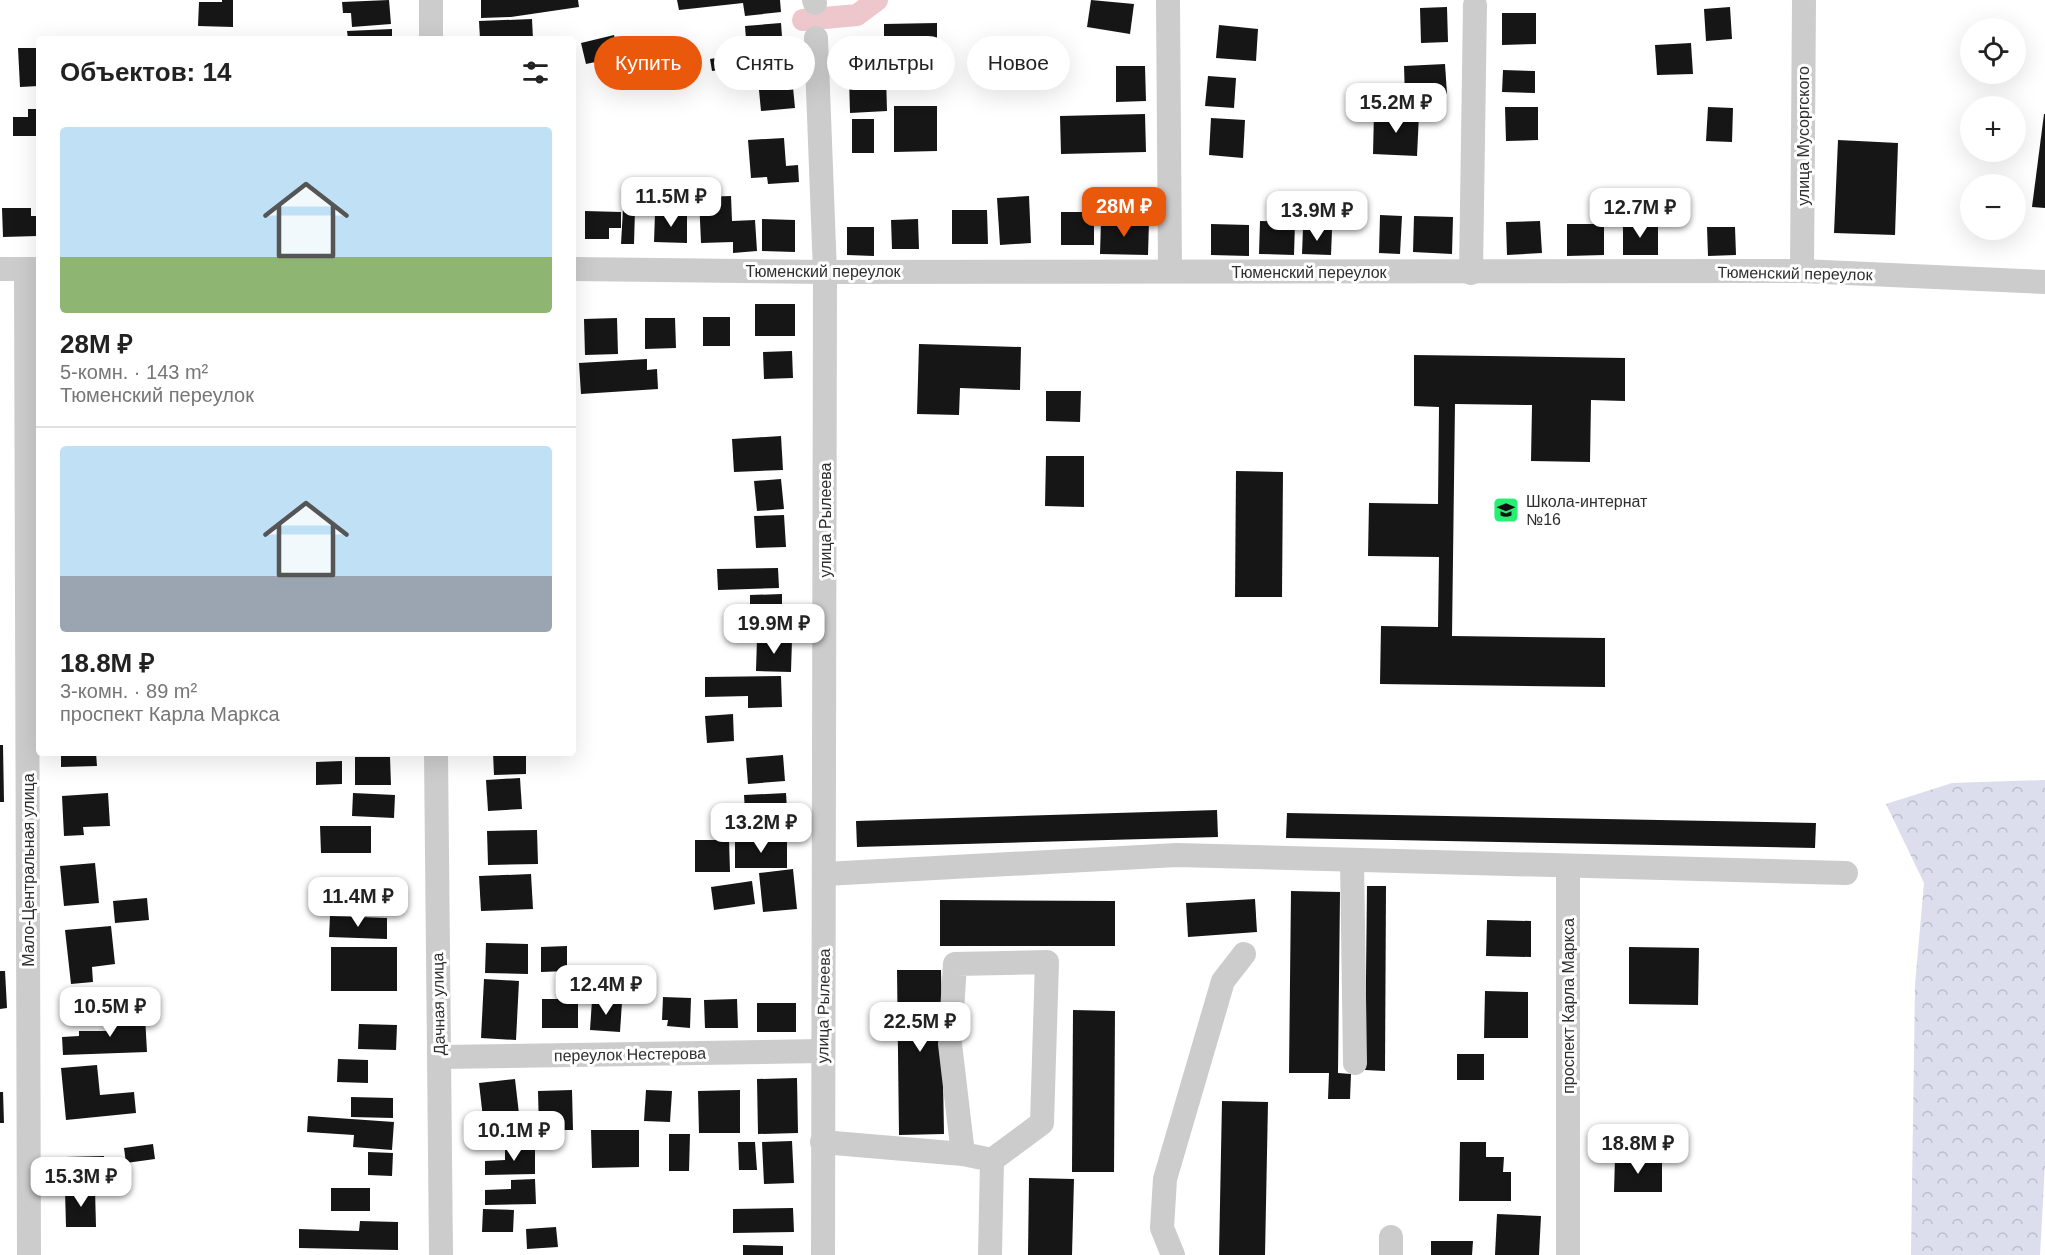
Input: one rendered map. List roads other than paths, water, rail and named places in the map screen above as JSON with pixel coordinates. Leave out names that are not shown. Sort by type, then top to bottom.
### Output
[{"type":"street","points":[[431,0],[431,36]]},
{"type":"street","points":[[1168,0],[1170,271]]},
{"type":"street","name":"улица Мусоргского","points":[[1802,271],[1804,0]]},
{"type":"street","points":[[1471,273],[1475,5]]},
{"type":"street","name":"улица Рылеева","points":[[816,38],[825,272],[823,1255]]},
{"type":"street","points":[[0,270],[33,269]]},
{"type":"street","name":"Мало-Центральная улица","points":[[29,1255],[33,269]]},
{"type":"street","name":"Тюменский переулок","points":[[576,269],[825,272],[1802,271],[2045,282]]},
{"type":"street","name":"Дачная улица","points":[[436,756],[441,1255]]},
{"type":"street","points":[[825,874],[1177,855],[1846,873]]},
{"type":"street","points":[[1352,860],[1355,1063]]},
{"type":"street","name":"проспект Карла Маркса","points":[[1568,866],[1568,1255]]},
{"type":"street","points":[[1173,1255],[1162,1228],[1165,1179],[1223,981],[1244,954]]},
{"type":"street","points":[[822,1142],[963,1154],[992,1160],[1042,1123],[1047,962],[955,964],[950,1044],[963,1154]]},
{"type":"street","name":"переулок Нестерова","points":[[439,1057],[822,1051]]},
{"type":"street","points":[[990,1255],[992,1160]]},
{"type":"waterway","points":[[803,20],[857,15],[877,0]]},
{"type":"place","name":"Школа-интернат №16","points":[[1506,510]]}]
